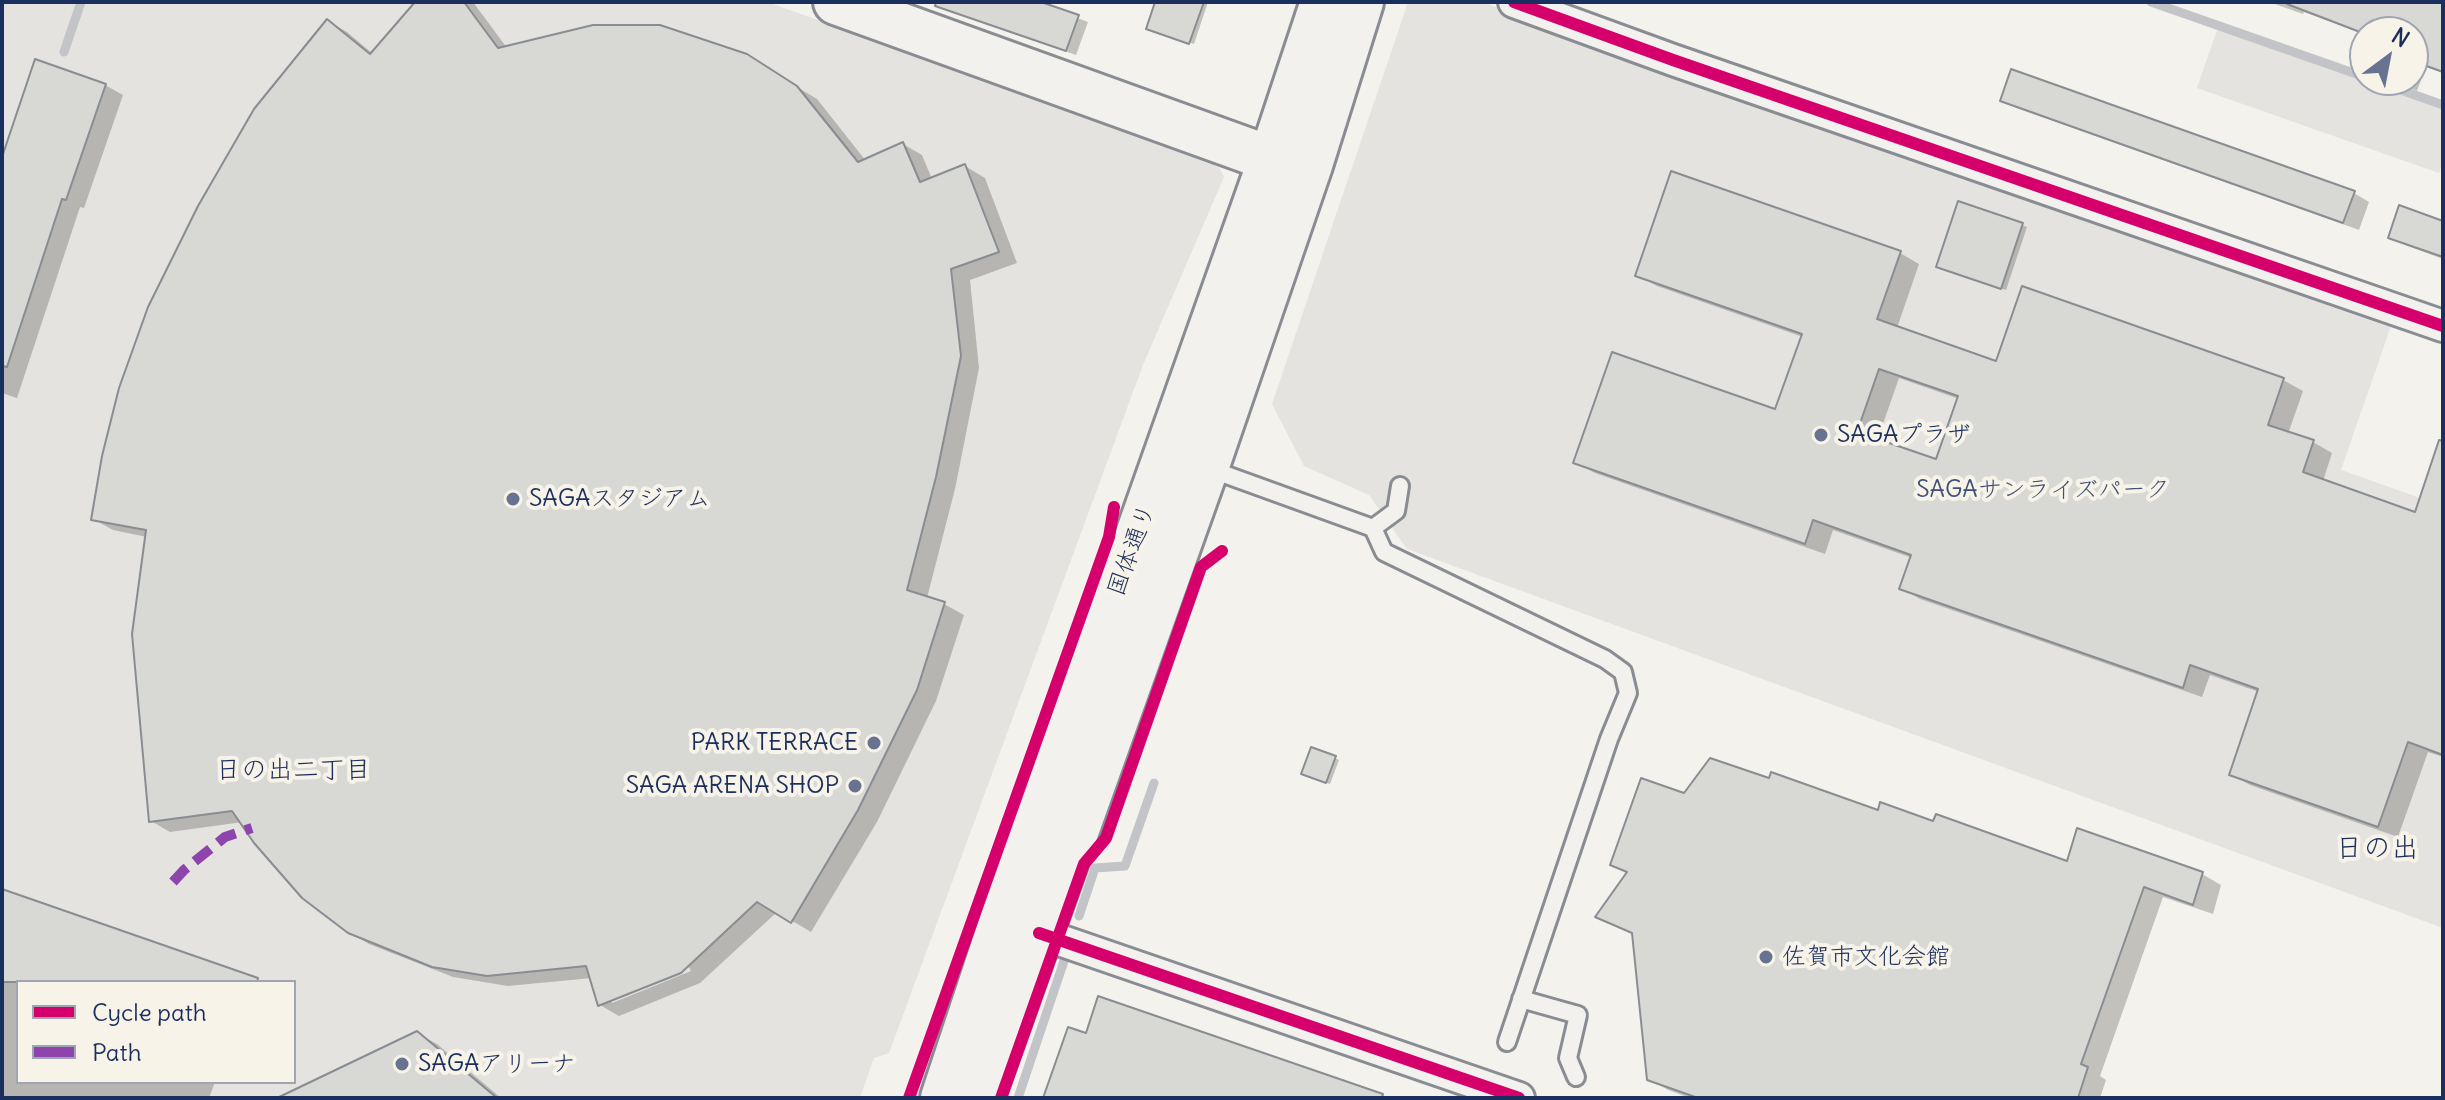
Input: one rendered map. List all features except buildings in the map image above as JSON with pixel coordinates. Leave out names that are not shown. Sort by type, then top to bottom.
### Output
[{"type":"main road","points":[[836,2],[906,14],[1271,159]]},
{"type":"main road","name":"国体通り","points":[[981,1098],[1039,933],[1187,460],[1271,159],[1323,2]]},
{"type":"main road","name":"国体通り","points":[[943,1098],[1017,875],[1310,165],[1361,2]]},
{"type":"street","points":[[1514,2],[1673,60],[2443,326]]},
{"type":"street","points":[[1039,933],[1519,1098]]},
{"type":"lane","points":[[1187,460],[1373,528],[1384,552],[1605,659],[1623,672],[1628,693],[1609,739],[1507,1042]]},
{"type":"lane","points":[[1373,528],[1396,511],[1400,486]]},
{"type":"lane","points":[[1521,999],[1578,1015],[1568,1058],[1576,1077]]},
{"type":"green space","points":[[2,2],[767,2],[1104,121],[1219,167],[1224,177],[1143,365],[889,1053],[874,1058],[860,1098],[2,1098]]},
{"type":"green space","name":"SAGAサンライズパーク","points":[[1408,2],[1482,2],[2392,323],[2341,470],[2443,506],[2443,928],[1407,549],[1369,495],[1304,466],[1272,404]]},
{"type":"green space","points":[[2218,27],[2349,74],[2349,96],[2412,96],[2443,107],[2443,162],[2439,173],[2197,88]]},
{"type":"waterway","points":[[64,52],[81,2]]},
{"type":"waterway","points":[[2151,2],[2349,71]]},
{"type":"waterway","points":[[2418,96],[2443,105]]},
{"type":"waterway","points":[[1079,916],[1095,868],[1125,866],[1154,783]]},
{"type":"waterway","points":[[1018,1098],[1064,961]]},
{"type":"marked path","points":[[173,882],[225,837],[252,828]]},
{"type":"cycle path","points":[[1514,2],[1673,60],[2443,326]]},
{"type":"cycle path","points":[[909,1098],[1109,537],[1114,507]]},
{"type":"cycle path","points":[[1001,1098],[1084,864],[1106,838],[1201,567],[1222,551]]},
{"type":"cycle path","points":[[1039,933],[1519,1098]]},
{"type":"place","name":"SAGAプラザ","points":[[1821,435]]},
{"type":"place","name":"SAGAスタジアム","points":[[513,499]]},
{"type":"place","name":"PARK TERRACE","points":[[874,743]]},
{"type":"place","name":"SAGA ARENA SHOP","points":[[855,786]]},
{"type":"place","name":"佐賀市文化会館","points":[[1766,957]]},
{"type":"place","name":"SAGAアリーナ","points":[[402,1064]]},
{"type":"district","name":"日の出二丁目","points":[[293,771]]},
{"type":"district","name":"日の出","points":[[2377,849]]}]
